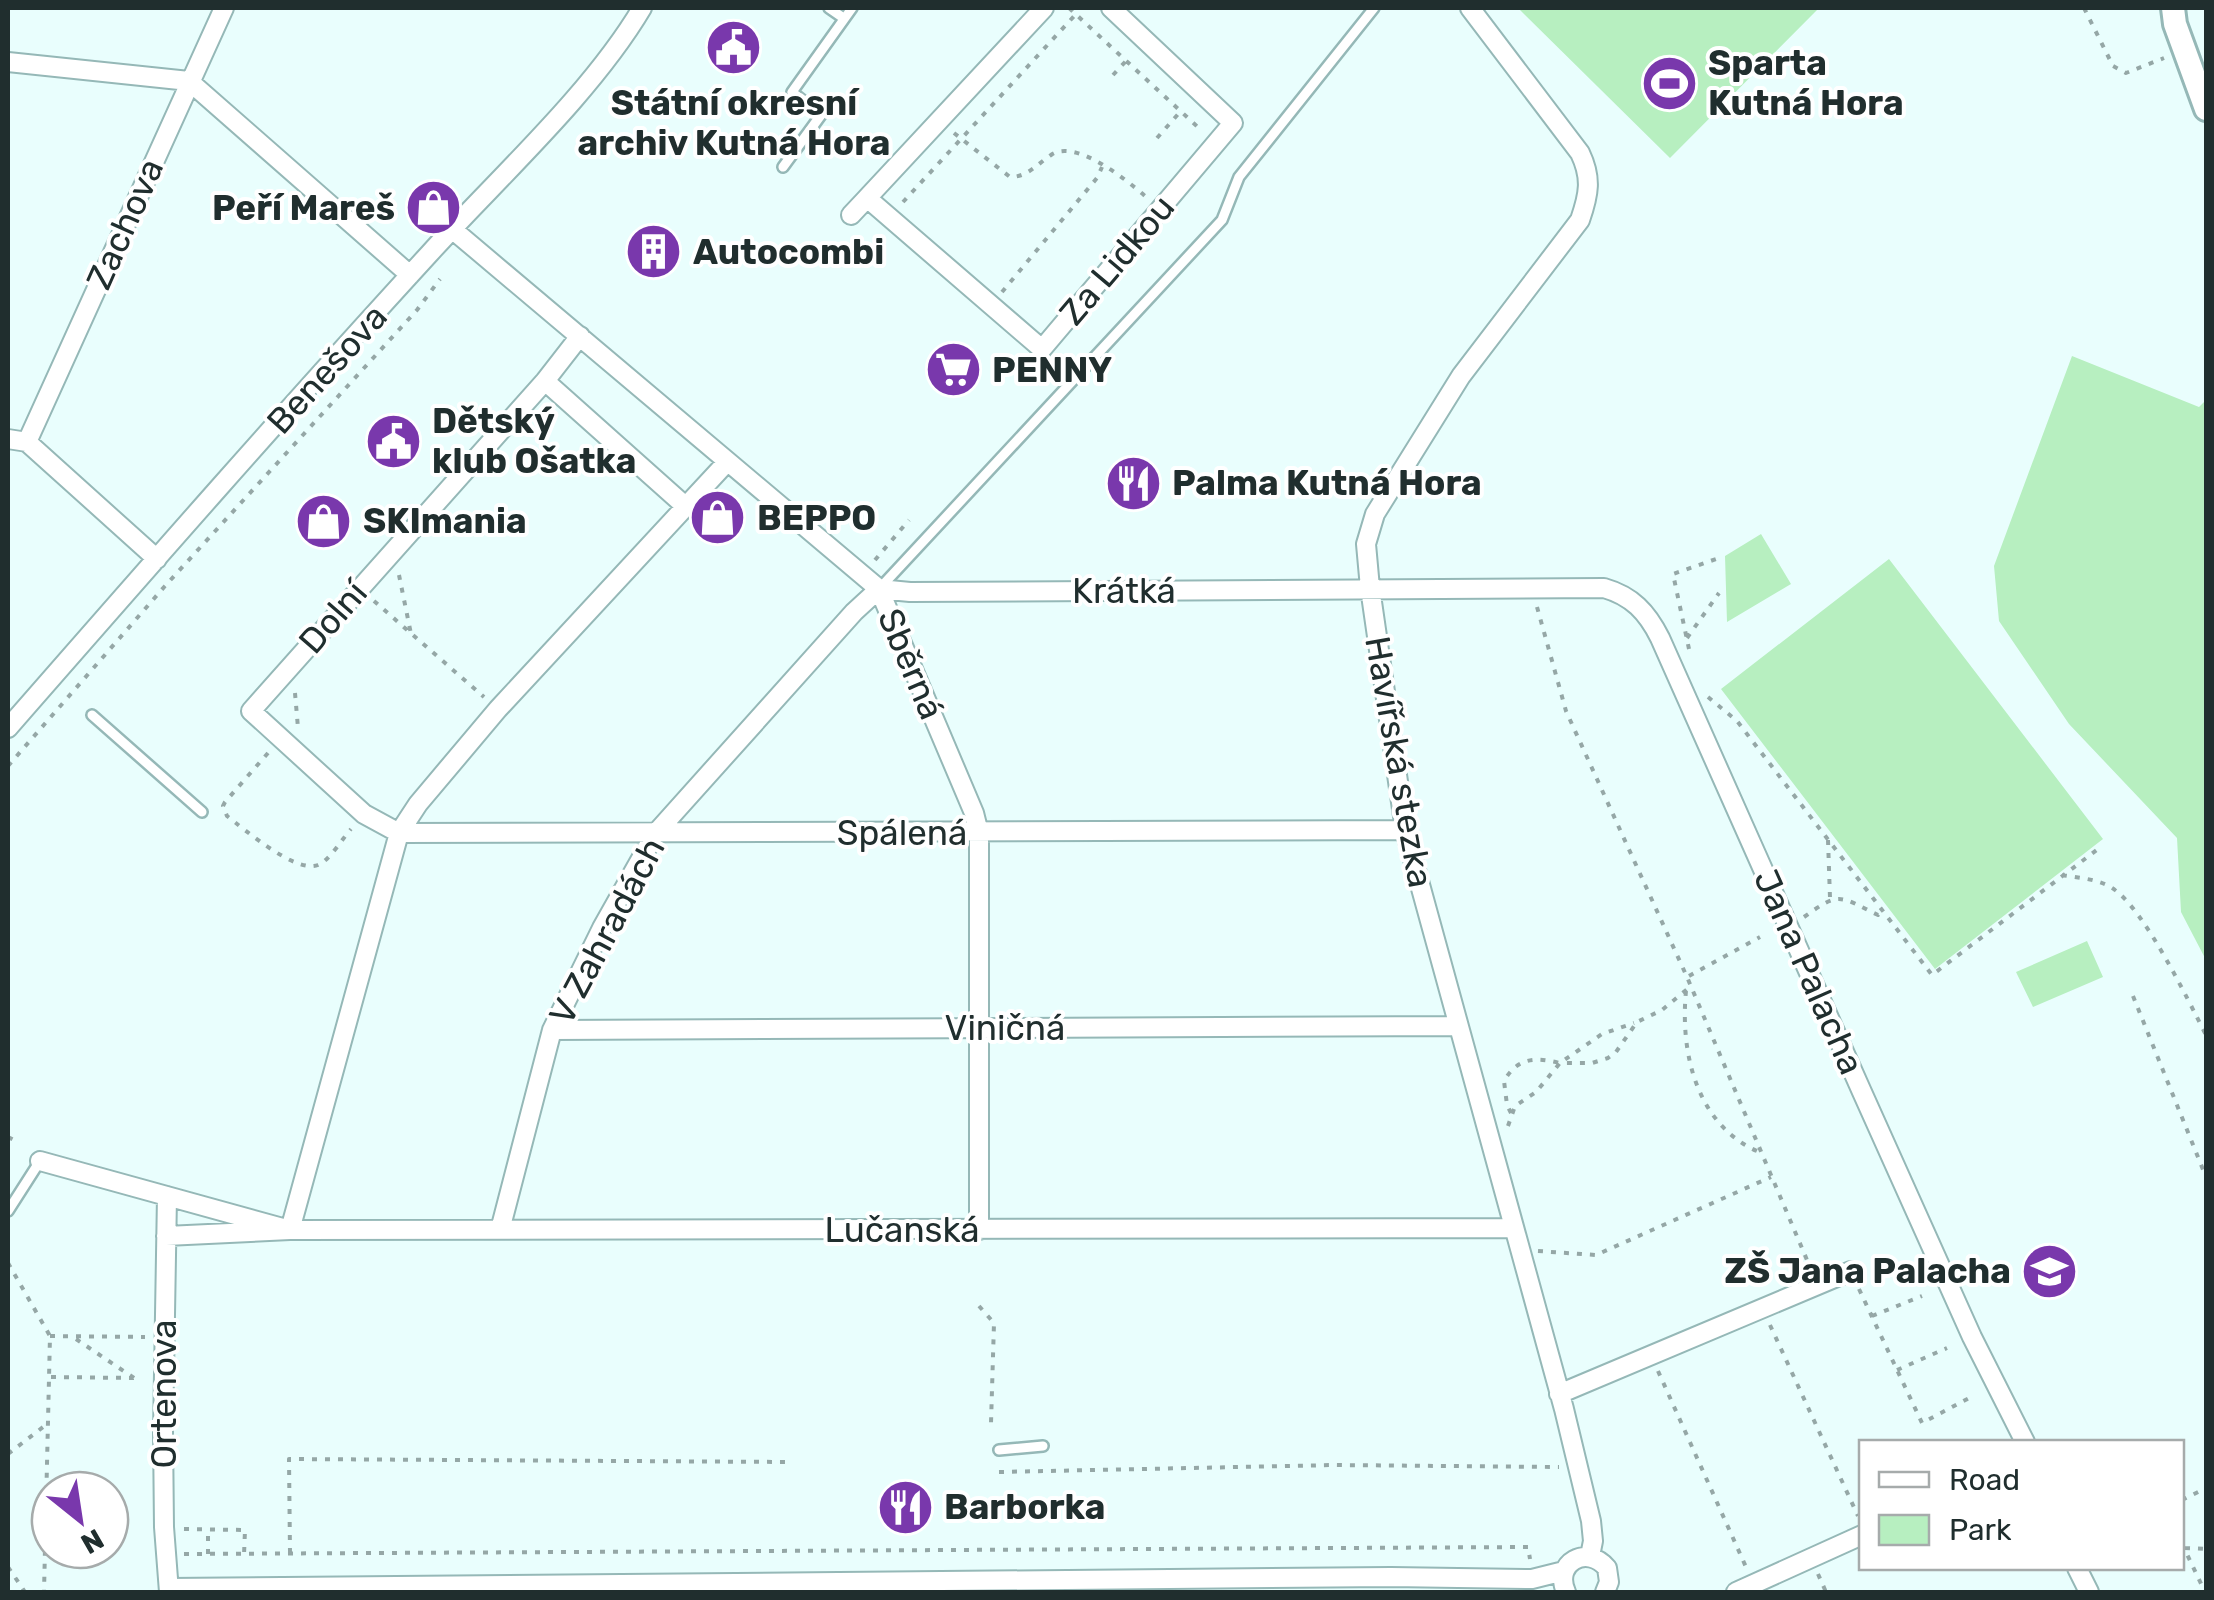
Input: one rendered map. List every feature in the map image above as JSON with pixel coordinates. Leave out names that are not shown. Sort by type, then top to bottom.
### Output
[{"type":"street","name":"Zachova","points":[[17,440],[224,8]]},
{"type":"street","name":"Benešova","points":[[8,728],[581,88],[614,50],[642,8]]},
{"type":"street","points":[[852,215],[1044,8]]},
{"type":"street","points":[[1111,8],[1233,123],[1215,144]]},
{"type":"street","name":"Havířská stezka","points":[[1470,8],[1572,141],[1590,180],[1580,220],[1461,376],[1376,514],[1366,544],[1405,830],[1560,1394],[1591,1521],[1590,1556],[1607,1568],[1610,1582],[1605,1592]]},
{"type":"street","points":[[2174,8],[2175,24],[2206,109]]},
{"type":"street","points":[[8,62],[189,81],[410,275]]},
{"type":"street","name":"Za Lidkou","points":[[866,198],[1042,349],[1215,144]]},
{"type":"street","name":"Sběrná","points":[[452,229],[878,589],[979,832],[980,1230]]},
{"type":"street","name":"Dolní","points":[[399,833],[364,814],[251,711],[545,381],[580,336]]},
{"type":"street","points":[[545,381],[684,506]]},
{"type":"street","points":[[17,440],[157,559]]},
{"type":"street","points":[[290,1230],[399,833],[418,804],[498,710],[727,462]]},
{"type":"street","name":"Krátká","points":[[878,589],[930,592],[1370,588]]},
{"type":"street","name":"Jana Palacha","points":[[1370,588],[1604,588],[1634,601],[1654,626],[1956,1302],[2023,1440]]},
{"type":"street","name":"V Zahradách","points":[[500,1230],[552,1030],[602,928],[655,834],[878,589]]},
{"type":"street","name":"Spálená","points":[[399,833],[1405,830]]},
{"type":"street","name":"Viničná","points":[[552,1030],[1457,1026]]},
{"type":"street","name":"Lučanská","points":[[40,1161],[290,1230]]},
{"type":"street","name":"Ortenova","points":[[167,1196],[164,1527],[169,1590]]},
{"type":"street","name":"Lučanská","points":[[166,1236],[290,1230],[1513,1228]]},
{"type":"street","points":[[1560,1394],[1818,1285],[1853,1276]]},
{"type":"street","points":[[1736,1592],[1859,1528]]},
{"type":"street","points":[[169,1590],[1391,1577],[1532,1579],[1564,1570],[1574,1559],[1590,1556]]},
{"type":"street","points":[[1564,1570],[1566,1592]]},
{"type":"lane","points":[[829,8],[842,17]]},
{"type":"lane","points":[[783,167],[821,115],[792,92],[852,8]]},
{"type":"lane","points":[[878,589],[1222,220],[1239,177],[1374,8]]},
{"type":"lane","points":[[92,715],[202,812]]},
{"type":"lane","points":[[8,1211],[40,1161]]},
{"type":"lane","points":[[999,1450],[1043,1446]]},
{"type":"path","points":[[1068,8],[1215,144]]},
{"type":"path","points":[[2084,8],[2112,66],[2126,73],[2184,52]]},
{"type":"path","points":[[888,217],[1076,14]]},
{"type":"path","points":[[1113,75],[1126,61]]},
{"type":"path","points":[[1157,138],[1180,111]]},
{"type":"path","points":[[940,120],[1010,177],[1024,175],[1064,149],[1118,172],[1160,209]]},
{"type":"path","points":[[1006,288],[1098,178],[1102,167]]},
{"type":"path","points":[[8,766],[417,310],[440,279]]},
{"type":"path","points":[[862,575],[909,520]]},
{"type":"path","points":[[394,549],[411,634]]},
{"type":"path","points":[[1690,658],[1673,574],[1719,558]]},
{"type":"path","points":[[359,588],[498,710]]},
{"type":"path","points":[[1531,588],[1566,711],[1688,977],[1818,1285]]},
{"type":"path","points":[[1687,638],[1719,593]]},
{"type":"path","points":[[286,672],[294,678],[298,735],[288,745],[276,746],[225,802],[227,816],[281,855],[310,866],[323,862],[364,814]]},
{"type":"path","points":[[1705,694],[1737,721],[1932,975],[2102,846]]},
{"type":"path","points":[[1828,840],[1830,898]]},
{"type":"path","points":[[2062,875],[2112,887],[2127,901],[2170,967],[2206,1035]]},
{"type":"path","points":[[1804,917],[1830,898],[1845,898],[1878,916],[1882,911]]},
{"type":"path","points":[[1688,977],[1760,937]]},
{"type":"path","points":[[1505,1134],[1512,1113],[1544,1084],[1560,1063],[1602,1034],[1662,1010],[1691,986]]},
{"type":"path","points":[[1686,991],[1684,1038],[1694,1080],[1703,1099],[1726,1127],[1748,1148],[1762,1153]]},
{"type":"path","points":[[2133,996],[2206,1177]]},
{"type":"path","points":[[1512,1113],[1504,1089],[1510,1071],[1529,1059],[1592,1063],[1608,1058],[1637,1022]]},
{"type":"path","points":[[8,1138],[16,1140]]},
{"type":"path","points":[[1518,1249],[1596,1255],[1771,1176]]},
{"type":"path","points":[[8,1264],[50,1336],[44,1592]]},
{"type":"path","points":[[1853,1276],[1922,1423],[1971,1398]]},
{"type":"path","points":[[1872,1316],[1922,1296]]},
{"type":"path","points":[[979,1306],[994,1323],[991,1423]]},
{"type":"path","points":[[1762,1308],[1859,1523]]},
{"type":"path","points":[[50,1336],[164,1337]]},
{"type":"path","points":[[51,1377],[134,1378],[73,1338]]},
{"type":"path","points":[[1897,1370],[1947,1348]]},
{"type":"path","points":[[1652,1356],[1748,1572]]},
{"type":"path","points":[[8,1454],[49,1423]]},
{"type":"path","points":[[290,1556],[289,1459],[790,1462]]},
{"type":"path","points":[[999,1472],[1334,1465],[1578,1468]]},
{"type":"path","points":[[179,1528],[245,1530],[244,1554]]},
{"type":"path","points":[[208,1530],[208,1554]]},
{"type":"path","points":[[179,1554],[1528,1548],[1532,1572]]},
{"type":"path","points":[[2184,1548],[2204,1592]]},
{"type":"path","points":[[8,1567],[25,1592]]},
{"type":"path","points":[[1816,1569],[1826,1592]]},
{"type":"green space","name":"Sparta Kutná Hora","points":[[1518,8],[1819,8],[1670,158]]},
{"type":"green space","points":[[2072,356],[2199,407],[2206,400],[2206,960],[2181,912],[2177,838],[2069,724],[1999,621],[1994,566]]},
{"type":"green space","points":[[1761,534],[1791,584],[1727,622],[1725,556]]},
{"type":"green space","points":[[1889,559],[2103,839],[1935,969],[1721,689]]},
{"type":"green space","points":[[2087,941],[2103,977],[2033,1007],[2016,972]]},
{"type":"place","name":"Státní okresní archiv Kutná Hora","points":[[734,47]]},
{"type":"place","name":"Sparta Kutná Hora","points":[[1669,83]]},
{"type":"place","name":"Peří Mareš","points":[[434,208]]},
{"type":"place","name":"Autocombi","points":[[654,252]]},
{"type":"place","name":"PENNY","points":[[953,370]]},
{"type":"place","name":"Dětský klub Ošatka","points":[[393,441]]},
{"type":"place","name":"Palma Kutná Hora","points":[[1133,483]]},
{"type":"place","name":"BEPPO","points":[[718,518]]},
{"type":"place","name":"SKImania","points":[[324,521]]},
{"type":"place","name":"ZŠ Jana Palacha","points":[[2050,1271]]},
{"type":"place","name":"Barborka","points":[[905,1507]]}]
